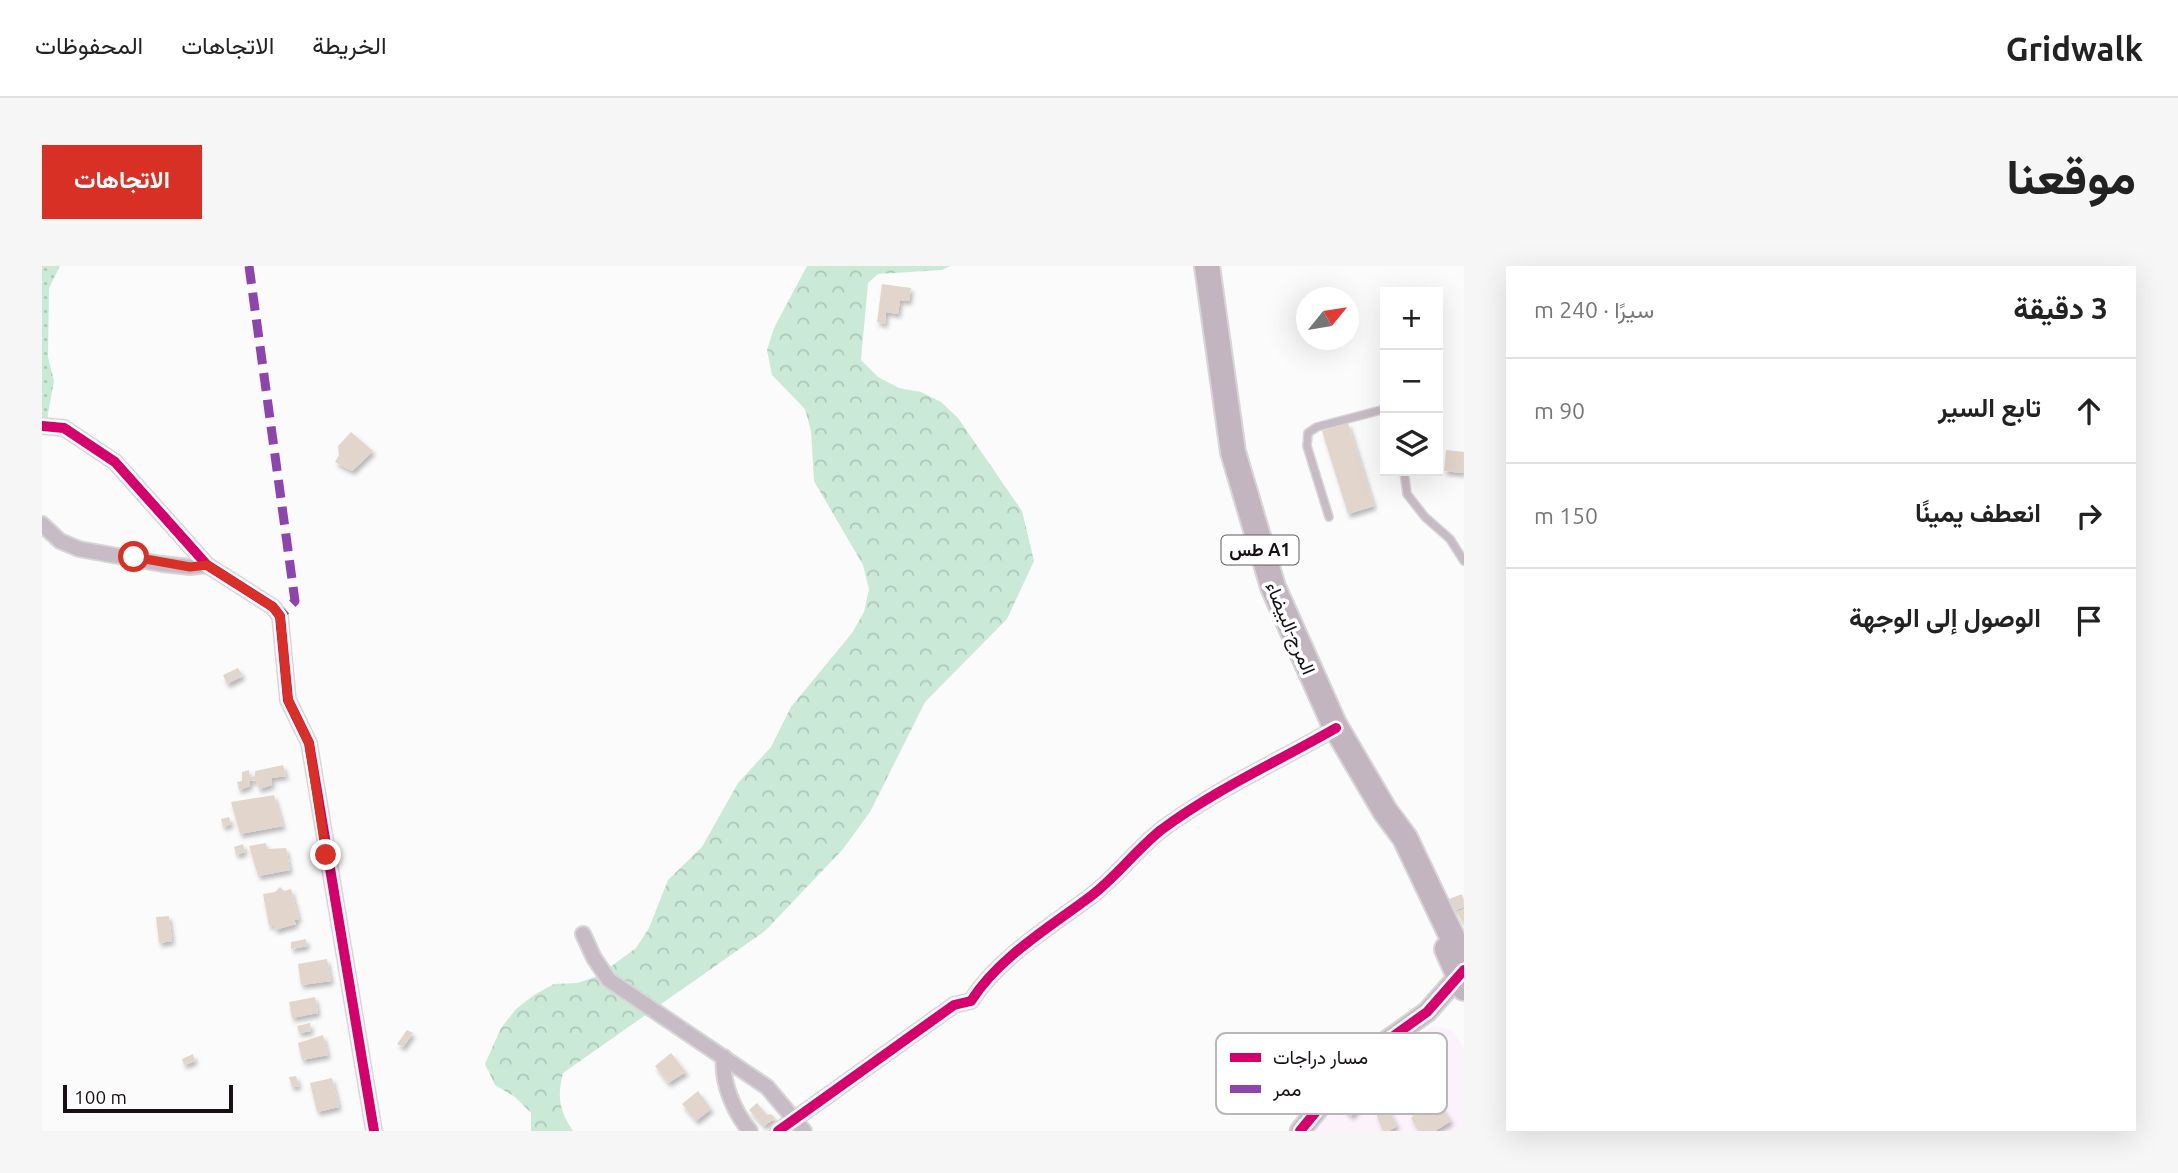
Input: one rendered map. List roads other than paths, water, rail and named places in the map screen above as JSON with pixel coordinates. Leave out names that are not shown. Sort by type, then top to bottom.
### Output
[{"type":"highway","name":"المرج-البيضاء","points":[[1207,266],[1224,406],[1244,498],[1273,587],[1336,728],[1410,848],[1462,974]]},
{"type":"street","points":[[42,426],[64,428],[115,462],[207,565],[273,607],[280,616],[288,700],[309,743],[373,1131]]},
{"type":"street","points":[[42,524],[60,541],[79,549],[162,564],[190,567],[207,565]]},
{"type":"street","points":[[778,1131],[801,1125],[954,1005],[971,1001],[981,985],[1045,930],[1094,894],[1126,861],[1178,818],[1215,792],[1336,728]]},
{"type":"street","points":[[583,934],[594,958],[609,980],[767,1087],[801,1125]]},
{"type":"street","points":[[1398,1033],[1427,1012],[1462,974]]},
{"type":"street","points":[[724,1058],[722,1072],[731,1098],[750,1131]]},
{"type":"street","points":[[1300,1131],[1314,1114]]},
{"type":"lane","points":[[1329,517],[1307,446],[1308,433],[1317,427],[1380,410]]},
{"type":"lane","points":[[1405,476],[1407,494],[1425,517],[1450,539],[1464,561]]}]
